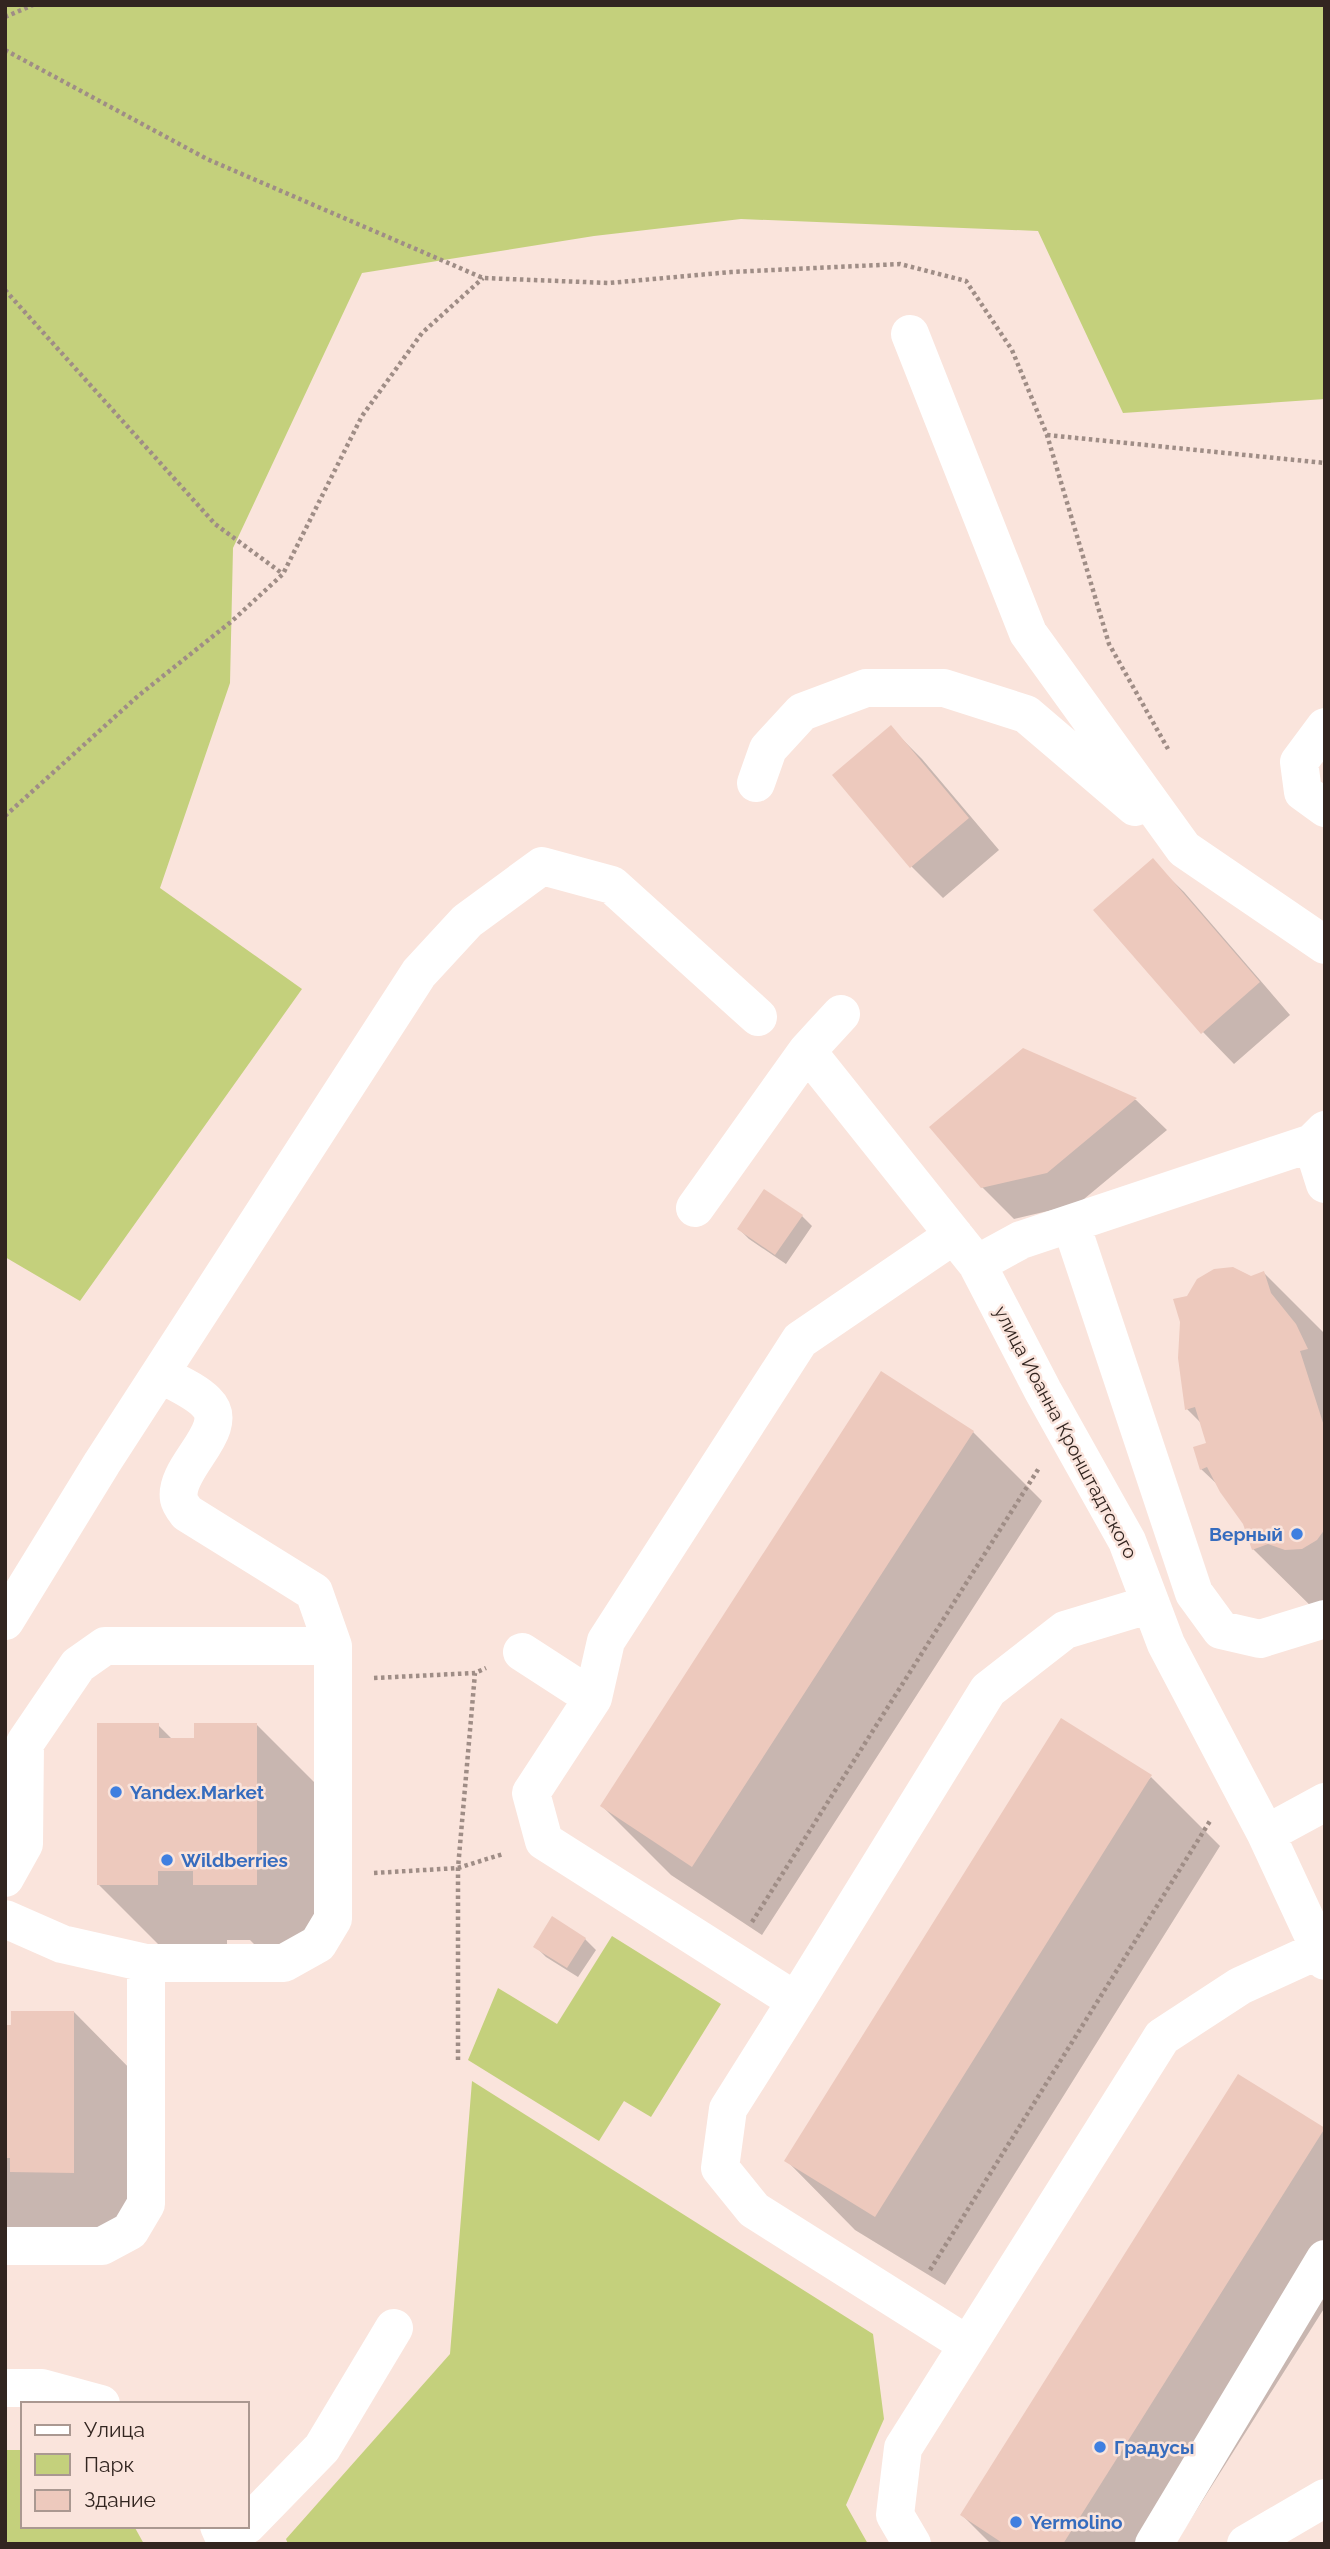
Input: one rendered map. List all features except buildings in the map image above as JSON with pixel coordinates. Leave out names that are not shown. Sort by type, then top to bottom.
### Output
[{"type":"street","points":[[910,334],[1028,633],[1184,849]]},
{"type":"street","points":[[756,783],[768,749],[802,712],[866,688],[944,688],[1026,713],[1184,849],[1325,945]]},
{"type":"street","points":[[1325,727],[1299,762],[1303,792],[1325,808]]},
{"type":"street","points":[[5,1621],[153,1384],[419,973],[467,921],[542,866],[612,885],[758,1017]]},
{"type":"street","points":[[695,1208],[807,1051],[841,1014]]},
{"type":"street","name":"улица Иоанна Кронштадтского","points":[[807,1051],[965,1249],[1127,1541],[1166,1644],[1266,1834],[1322,1955]]},
{"type":"street","points":[[796,2001],[544,1840],[531,1793],[593,1698],[606,1641],[800,1340],[965,1249],[1021,1240],[1320,1144],[1325,1184]]},
{"type":"street","points":[[1071,1224],[1194,1593],[1221,1630],[1260,1639],[1325,1619]]},
{"type":"street","points":[[5,1919],[62,1944],[146,1963],[285,1963],[318,1944],[332,1919],[333,1663],[314,1592],[187,1513],[179,1500],[179,1483],[213,1429],[214,1415],[207,1402],[153,1384]]},
{"type":"street","points":[[968,2345],[754,2210],[720,2168],[728,2109],[988,1690],[1065,1630],[1151,1604]]},
{"type":"street","points":[[5,1878],[24,1844],[25,1743],[78,1665],[104,1646],[333,1663]]},
{"type":"street","points":[[522,1652],[593,1698]]},
{"type":"street","points":[[1266,1834],[1325,1802]]},
{"type":"street","points":[[912,2544],[895,2515],[903,2448],[1162,2037],[1240,1986],[1322,1955]]},
{"type":"street","points":[[5,2246],[102,2246],[130,2231],[146,2204],[146,1963]]},
{"type":"street","points":[[1154,2544],[1325,2259]]},
{"type":"street","points":[[248,2524],[322,2448],[394,2328]]},
{"type":"street","points":[[5,2388],[42,2388],[94,2402]]},
{"type":"street","points":[[1247,2544],[1325,2498]]},
{"type":"street","points":[[220,2528],[228,2544],[244,2528]]},
{"type":"path","points":[[5,17],[33,5]]},
{"type":"path","points":[[5,50],[207,159],[483,278],[422,333],[362,416],[283,574],[232,621],[138,696],[5,816]]},
{"type":"path","points":[[5,290],[215,524],[283,574]]},
{"type":"path","points":[[1047,435],[1325,463]]},
{"type":"path","points":[[729,1958],[1042,1463]]},
{"type":"path","points":[[333,1663],[475,1673],[458,1868],[458,2060]]},
{"type":"path","points":[[907,2307],[1217,1810]]},
{"type":"path","points":[[332,1876],[458,1868]]},
{"type":"green space","points":[[5,5],[1325,5],[1325,399],[1123,413],[1038,231],[741,219],[594,236],[362,273],[233,548],[230,683],[160,888],[302,989],[80,1301],[5,1257]]},
{"type":"green space","points":[[612,1936],[721,2004],[651,2117],[624,2101],[599,2141],[468,2060],[498,1988],[557,2024]]},
{"type":"green space","points":[[472,2081],[873,2334],[884,2419],[846,2505],[868,2544],[288,2544],[286,2539],[450,2354]]},
{"type":"green space","points":[[5,2450],[21,2450],[21,2528],[135,2528],[144,2544],[5,2544]]},
{"type":"place","name":"Верный","points":[[1297,1534]]},
{"type":"place","name":"Yandex.Market","points":[[116,1792]]},
{"type":"place","name":"Wildberries","points":[[167,1860]]},
{"type":"place","name":"Градусы","points":[[1100,2447]]},
{"type":"place","name":"Yermolino","points":[[1016,2522]]}]
